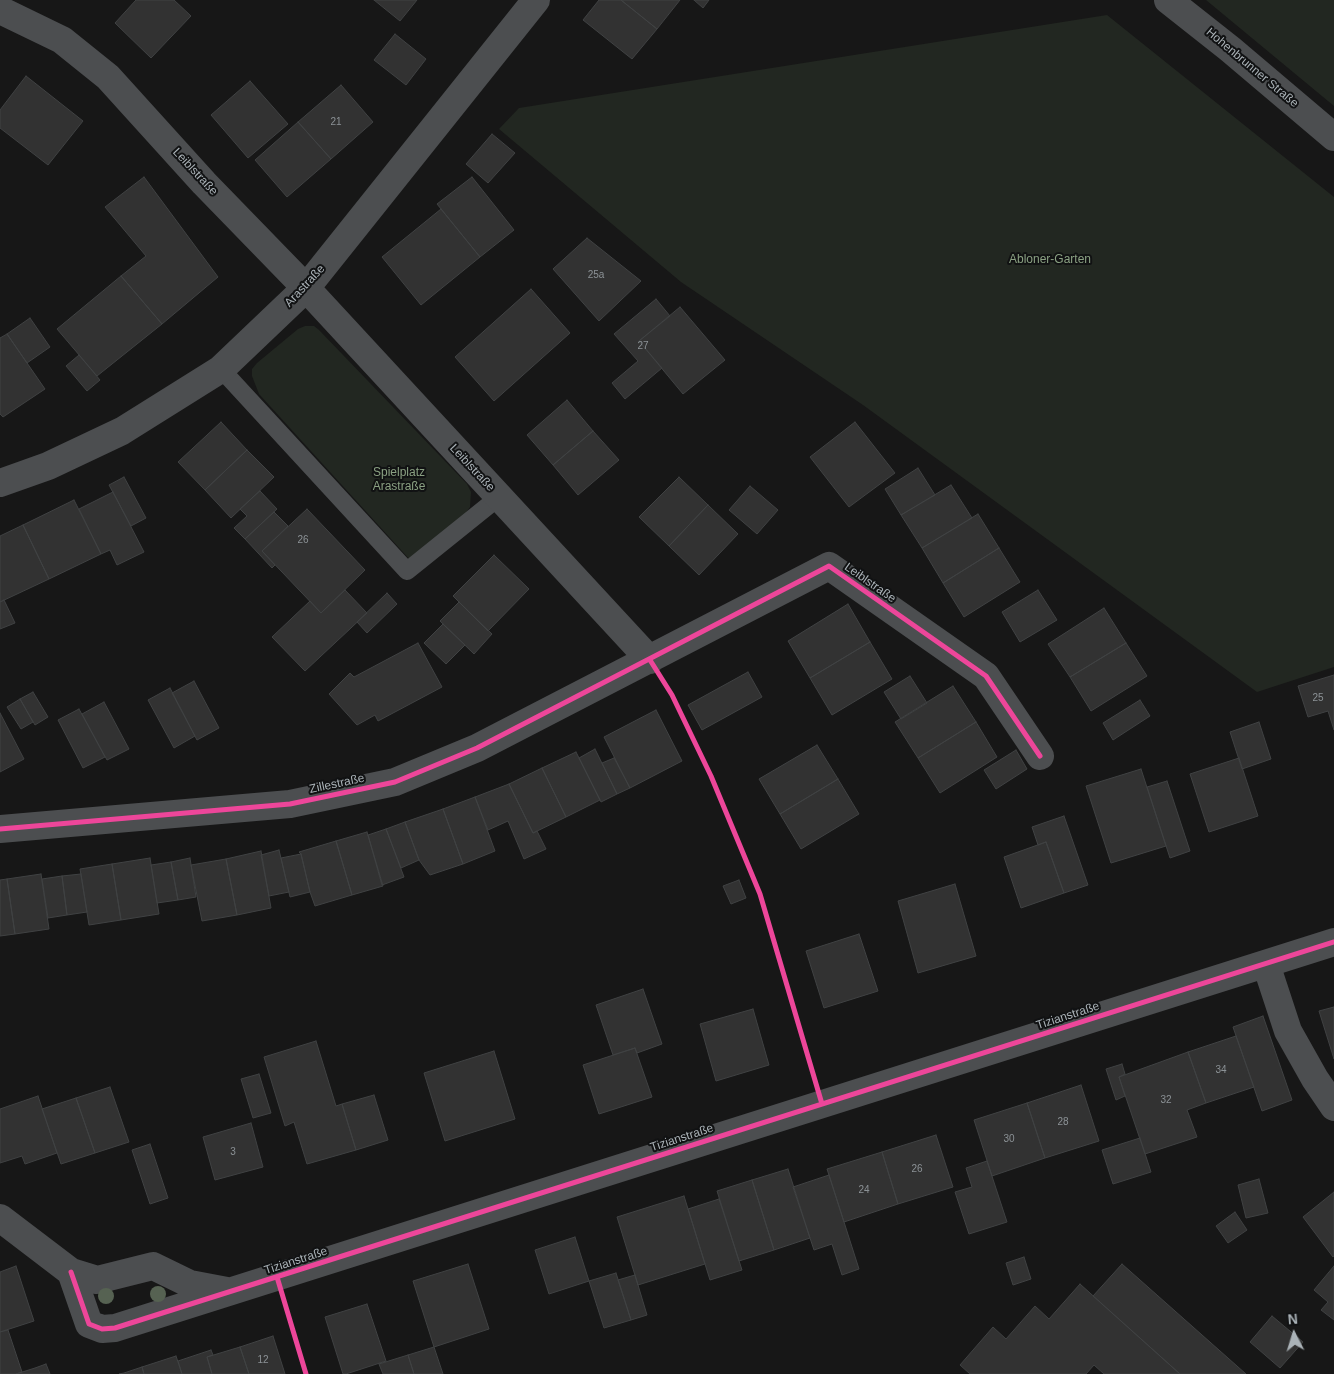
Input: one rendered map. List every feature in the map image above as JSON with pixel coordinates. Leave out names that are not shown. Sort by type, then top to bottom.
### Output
[{"type":"street","name":"Arastraße","points":[[0,483],[48,466],[122,432],[221,369],[306,288],[536,0]]},
{"type":"street","name":"Hohenbrunner Straße","points":[[1168,0],[1230,49],[1334,137]]},
{"type":"street","name":"Leiblstraße","points":[[0,10],[62,40],[108,77],[204,183],[306,288],[650,660],[829,566],[986,676],[1040,756]]},
{"type":"street","name":"Zillestraße","points":[[0,829],[290,804],[395,782],[477,748],[650,660]]},
{"type":"street","name":"Tizianstraße","points":[[71,1272],[89,1324],[102,1329],[115,1328],[1334,942]]},
{"type":"street","points":[[1266,964],[1288,1031],[1315,1079],[1334,1107]]},
{"type":"street","name":"Tizianstraße","points":[[0,1218],[71,1272],[96,1280],[153,1266],[190,1284],[230,1292]]},
{"type":"lane","points":[[221,369],[408,571],[499,497]]},
{"type":"green space","points":[[1206,0],[1334,0],[1334,106]]},
{"type":"green space","name":"Abloner-Garten","points":[[1107,15],[1334,197],[1334,667],[1257,692],[863,405],[681,282],[499,129],[519,108]]},
{"type":"green space","name":"Spielplatz Arastraße","points":[[305,326],[314,326],[319,330],[467,484],[471,492],[470,507],[465,514],[412,562],[259,394],[252,376],[252,369],[298,329]]},
{"type":"building","points":[[136,0],[174,0],[191,16],[151,58],[115,23]]},
{"type":"building","points":[[374,0],[417,0],[400,21]]},
{"type":"building","points":[[599,0],[621,0],[657,29],[632,59],[583,20]]},
{"type":"building","points":[[621,0],[680,0],[657,29]]},
{"type":"building","points":[[694,0],[709,0],[703,8]]},
{"type":"building","points":[[395,34],[426,59],[406,85],[374,60]]},
{"type":"building","points":[[26,76],[83,121],[48,165],[0,128],[0,110]]},
{"type":"building","points":[[250,81],[288,124],[248,158],[211,115]]},
{"type":"building","points":[[341,85],[373,122],[331,159],[298,122]]},
{"type":"building","points":[[298,122],[331,159],[287,197],[255,160]]},
{"type":"building","points":[[492,134],[515,153],[488,183],[466,164]]},
{"type":"building","points":[[144,177],[218,277],[162,324],[121,276],[146,256],[105,207]]},
{"type":"building","points":[[472,177],[514,230],[480,257],[437,204]]},
{"type":"building","points":[[441,209],[480,257],[421,305],[382,257]]},
{"type":"building","points":[[587,238],[641,281],[599,321],[553,269]]},
{"type":"building","points":[[121,276],[162,324],[97,376],[57,329]]},
{"type":"building","points":[[531,289],[570,333],[494,401],[455,357]]},
{"type":"building","points":[[656,299],[670,316],[639,341],[662,368],[625,399],[612,383],[638,361],[614,334]]},
{"type":"building","points":[[680,307],[725,360],[683,394],[639,341]]},
{"type":"building","points":[[30,318],[50,347],[27,363],[7,334]]},
{"type":"building","points":[[7,334],[45,389],[3,417],[0,414],[0,338]]},
{"type":"building","points":[[79,355],[100,380],[87,391],[66,366]]},
{"type":"building","points":[[567,400],[593,431],[553,465],[527,435]]},
{"type":"building","points":[[221,422],[247,450],[205,490],[178,462]]},
{"type":"building","points":[[855,422],[895,473],[849,507],[810,457]]},
{"type":"building","points":[[593,431],[619,460],[578,495],[553,465]]},
{"type":"building","points":[[247,450],[274,477],[231,518],[205,490]]},
{"type":"building","points":[[918,468],[935,495],[901,515],[885,489]]},
{"type":"building","points":[[124,477],[146,518],[131,526],[109,485]]},
{"type":"building","points":[[679,477],[708,505],[669,546],[639,517]]},
{"type":"building","points":[[951,485],[972,518],[922,548],[901,515]]},
{"type":"building","points":[[750,486],[778,510],[757,534],[729,510]]},
{"type":"building","points":[[260,491],[277,509],[245,539],[234,528],[247,516],[240,509]]},
{"type":"building","points":[[113,492],[144,552],[117,565],[110,550],[101,554],[79,509]]},
{"type":"building","points":[[74,500],[101,554],[49,579],[23,525]]},
{"type":"building","points":[[708,505],[738,534],[699,575],[669,546]]},
{"type":"building","points":[[307,509],[365,570],[321,613],[262,551]]},
{"type":"building","points":[[274,512],[288,526],[262,551],[275,565],[272,568],[245,539]]},
{"type":"building","points":[[978,514],[999,548],[943,583],[922,548]]},
{"type":"building","points":[[23,525],[49,579],[0,602],[0,536]]},
{"type":"building","points":[[999,548],[1020,582],[964,617],[943,583]]},
{"type":"building","points":[[494,555],[529,589],[488,631],[453,596]]},
{"type":"building","points":[[345,590],[367,613],[305,671],[272,637],[310,601],[321,613]]},
{"type":"building","points":[[1038,590],[1057,620],[1020,642],[1002,612]]},
{"type":"building","points":[[387,593],[397,604],[367,633],[357,622]]},
{"type":"building","points":[[4,600],[15,623],[0,629],[0,602]]},
{"type":"building","points":[[459,602],[492,634],[474,654],[440,621]]},
{"type":"building","points":[[848,604],[870,642],[810,678],[788,641]]},
{"type":"building","points":[[1104,608],[1126,643],[1070,677],[1048,644]]},
{"type":"building","points":[[443,624],[465,645],[446,664],[424,643]]},
{"type":"building","points":[[870,642],[892,679],[832,715],[810,678]]},
{"type":"building","points":[[418,643],[442,687],[378,721],[375,715],[357,725],[329,694],[350,673],[354,677]]},
{"type":"building","points":[[1126,643],[1147,676],[1091,711],[1070,677]]},
{"type":"building","points":[[748,672],[762,697],[702,730],[688,705]]},
{"type":"building","points":[[1334,675],[1334,730],[1328,711],[1308,717],[1298,686]]},
{"type":"building","points":[[910,676],[927,703],[901,719],[884,692]]},
{"type":"building","points":[[194,681],[219,728],[197,740],[172,693]]},
{"type":"building","points":[[953,686],[976,722],[918,758],[895,722]]},
{"type":"building","points":[[170,688],[195,736],[174,748],[148,700]]},
{"type":"building","points":[[33,692],[48,717],[35,725],[20,699]]},
{"type":"building","points":[[20,699],[33,722],[21,729],[7,707]]},
{"type":"building","points":[[1140,700],[1150,716],[1113,740],[1103,723]]},
{"type":"building","points":[[104,702],[129,749],[107,760],[82,714]]},
{"type":"building","points":[[79,709],[105,757],[83,768],[58,720]]},
{"type":"building","points":[[656,710],[682,761],[630,788],[604,737]]},
{"type":"building","points":[[0,713],[24,759],[0,772]]},
{"type":"building","points":[[976,722],[997,757],[940,793],[918,758]]},
{"type":"building","points":[[1259,722],[1271,759],[1242,769],[1230,732]]},
{"type":"building","points":[[817,745],[838,779],[780,814],[759,779]]},
{"type":"building","points":[[595,749],[617,794],[601,802],[579,758]]},
{"type":"building","points":[[1016,750],[1027,769],[996,789],[984,770]]},
{"type":"building","points":[[576,752],[600,800],[566,817],[542,768]]},
{"type":"building","points":[[614,758],[630,788],[617,794],[602,763]]},
{"type":"building","points":[[1239,758],[1258,816],[1209,832],[1190,774]]},
{"type":"building","points":[[542,768],[566,817],[533,833],[509,784]]},
{"type":"building","points":[[1141,769],[1166,846],[1111,863],[1086,786]]},
{"type":"building","points":[[838,779],[859,814],[801,849],[780,814]]},
{"type":"building","points":[[1167,781],[1190,851],[1170,858],[1147,787]]},
{"type":"building","points":[[509,784],[533,833],[537,831],[546,849],[524,859],[508,821],[488,830],[475,797]]},
{"type":"building","points":[[475,797],[495,851],[463,864],[443,809]]},
{"type":"building","points":[[443,809],[463,864],[430,875],[419,860],[405,822]]},
{"type":"building","points":[[1064,816],[1088,885],[1064,893],[1046,842],[1038,845],[1032,827]]},
{"type":"building","points":[[405,822],[419,860],[401,868],[386,829]]},
{"type":"building","points":[[386,829],[404,877],[382,885],[368,835]]},
{"type":"building","points":[[367,832],[383,886],[352,895],[336,841]]},
{"type":"building","points":[[336,841],[352,895],[315,906],[299,852]]},
{"type":"building","points":[[1046,842],[1064,893],[1021,908],[1004,857]]},
{"type":"building","points":[[279,850],[289,892],[269,896],[261,855]]},
{"type":"building","points":[[261,851],[271,908],[237,915],[226,859]]},
{"type":"building","points":[[301,854],[310,892],[290,897],[281,858]]},
{"type":"building","points":[[150,858],[159,914],[121,920],[112,864]]},
{"type":"building","points":[[190,858],[196,897],[178,900],[171,862]]},
{"type":"building","points":[[226,859],[237,915],[202,921],[191,865]]},
{"type":"building","points":[[171,862],[178,900],[157,903],[151,865]]},
{"type":"building","points":[[112,864],[121,920],[89,925],[80,869]]},
{"type":"building","points":[[41,874],[49,929],[15,934],[7,879]]},
{"type":"building","points":[[81,874],[87,912],[67,915],[62,876]]},
{"type":"building","points":[[62,876],[67,915],[48,918],[42,879]]},
{"type":"building","points":[[7,879],[15,934],[0,936],[0,880]]},
{"type":"building","points":[[739,880],[746,898],[731,904],[723,886]]},
{"type":"building","points":[[955,884],[976,956],[918,973],[898,901]]},
{"type":"building","points":[[859,934],[878,991],[824,1008],[806,951]]},
{"type":"building","points":[[643,989],[662,1044],[637,1053],[635,1048],[613,1055],[596,1005]]},
{"type":"building","points":[[1334,1007],[1334,1059],[1319,1011]]},
{"type":"building","points":[[753,1009],[769,1065],[716,1081],[700,1024]]},
{"type":"building","points":[[1263,1016],[1292,1100],[1262,1111],[1233,1027]]},
{"type":"building","points":[[1236,1036],[1254,1087],[1206,1103],[1188,1052]]},
{"type":"building","points":[[316,1041],[336,1106],[342,1104],[356,1150],[307,1164],[294,1122],[285,1126],[264,1057]]},
{"type":"building","points":[[635,1048],[652,1097],[599,1114],[583,1065]]},
{"type":"building","points":[[494,1051],[515,1119],[445,1141],[424,1073]]},
{"type":"building","points":[[1188,1052],[1206,1103],[1187,1110],[1197,1137],[1145,1154],[1119,1077]]},
{"type":"building","points":[[1122,1064],[1125,1074],[1119,1077],[1125,1096],[1116,1100],[1106,1069]]},
{"type":"building","points":[[259,1074],[271,1113],[253,1118],[241,1079]]},
{"type":"building","points":[[1081,1085],[1099,1141],[1045,1158],[1027,1103]]},
{"type":"building","points":[[110,1087],[129,1142],[95,1153],[76,1098]]},
{"type":"building","points":[[374,1095],[388,1140],[356,1150],[342,1104]]},
{"type":"building","points":[[38,1096],[57,1153],[25,1164],[22,1156],[0,1163],[0,1109]]},
{"type":"building","points":[[76,1098],[95,1153],[61,1164],[42,1109]]},
{"type":"building","points":[[1027,1103],[1045,1158],[992,1176],[974,1120]]},
{"type":"building","points":[[251,1123],[263,1167],[215,1180],[203,1137]]},
{"type":"building","points":[[936,1135],[953,1187],[898,1204],[882,1152]]},
{"type":"building","points":[[1140,1138],[1151,1172],[1113,1184],[1102,1150]]},
{"type":"building","points":[[150,1144],[168,1198],[150,1204],[132,1150]]},
{"type":"building","points":[[882,1152],[898,1204],[844,1222],[827,1169]]},
{"type":"building","points":[[987,1161],[1007,1222],[969,1234],[955,1192],[972,1187],[966,1168]]},
{"type":"building","points":[[788,1169],[810,1238],[774,1250],[752,1180]]},
{"type":"building","points":[[829,1175],[859,1269],[842,1275],[832,1244],[814,1250],[793,1187]]},
{"type":"building","points":[[1259,1179],[1268,1213],[1246,1218],[1238,1185]]},
{"type":"building","points":[[752,1180],[774,1250],[739,1261],[717,1191]]},
{"type":"building","points":[[1334,1192],[1334,1256],[1333,1257],[1303,1217]]},
{"type":"building","points":[[684,1196],[705,1264],[638,1285],[617,1217]]},
{"type":"building","points":[[719,1199],[742,1270],[710,1280],[688,1209]]},
{"type":"building","points":[[1235,1212],[1247,1230],[1228,1243],[1216,1226]]},
{"type":"building","points":[[575,1237],[589,1281],[549,1294],[535,1250]]},
{"type":"building","points":[[1024,1257],[1031,1279],[1013,1285],[1006,1263]]},
{"type":"building","points":[[468,1264],[489,1329],[434,1347],[413,1281]]},
{"type":"building","points":[[1122,1264],[1246,1374],[1180,1374],[1093,1296]]},
{"type":"building","points":[[16,1266],[34,1321],[0,1332],[0,1272]]},
{"type":"building","points":[[1334,1266],[1334,1320],[1321,1310],[1328,1302],[1314,1290]]},
{"type":"building","points":[[616,1273],[631,1320],[604,1328],[589,1281]]},
{"type":"building","points":[[635,1275],[647,1315],[631,1320],[618,1280]]},
{"type":"building","points":[[1080,1284],[1180,1374],[1104,1374],[1094,1365],[1086,1374],[970,1374],[960,1365],[993,1327],[1006,1339],[1035,1306],[1049,1319]]},
{"type":"building","points":[[367,1304],[386,1361],[343,1374],[325,1317]]},
{"type":"building","points":[[1272,1316],[1303,1342],[1280,1368],[1250,1342]]},
{"type":"building","points":[[8,1330],[22,1372],[0,1374],[0,1332]]},
{"type":"building","points":[[273,1336],[285,1374],[249,1374],[240,1347]]},
{"type":"building","points":[[240,1347],[249,1374],[212,1374],[207,1357]]},
{"type":"building","points":[[434,1347],[443,1374],[414,1374],[408,1355]]},
{"type":"building","points":[[211,1350],[213,1355],[207,1357],[212,1374],[182,1374],[178,1361]]},
{"type":"building","points":[[408,1355],[414,1374],[383,1374],[379,1364]]},
{"type":"building","points":[[176,1356],[182,1374],[144,1374],[142,1367]]},
{"type":"building","points":[[46,1364],[50,1374],[16,1374],[35,1368]]},
{"type":"building","points":[[142,1367],[144,1374],[119,1374],[124,1373]]},
{"type":"cycle path","points":[[0,829],[290,804],[395,782],[477,748],[829,566],[986,676],[1040,756]]},
{"type":"cycle path","points":[[650,660],[672,695],[711,776],[760,894],[822,1104]]},
{"type":"cycle path","points":[[71,1272],[89,1324],[102,1329],[115,1328],[1334,942]]},
{"type":"cycle path","points":[[277,1277],[306,1374]]}]
